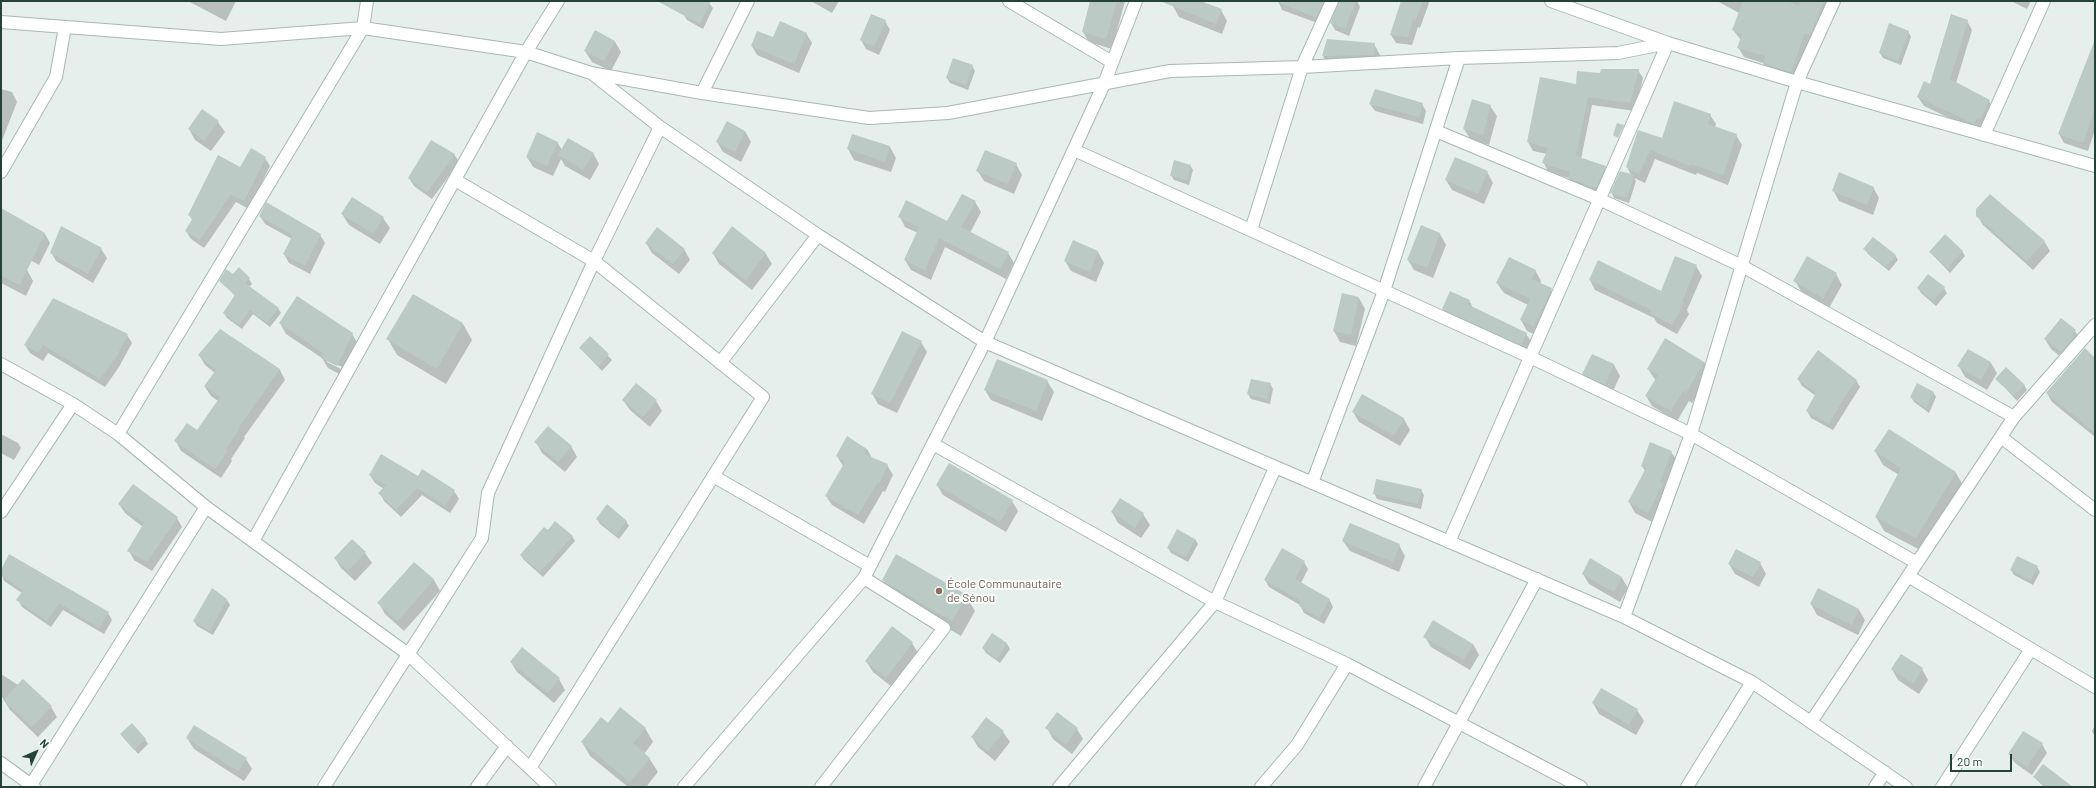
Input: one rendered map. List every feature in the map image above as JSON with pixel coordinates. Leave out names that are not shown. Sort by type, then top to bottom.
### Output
[{"type":"street","points":[[118,434],[363,28],[367,1]]},
{"type":"street","points":[[253,541],[526,52],[558,1]]},
{"type":"street","points":[[702,93],[748,1]]},
{"type":"street","points":[[1010,1],[1112,62]]},
{"type":"street","points":[[684,787],[864,578],[985,342],[1104,84],[1136,1]]},
{"type":"street","points":[[1251,230],[1302,67],[1332,1]]},
{"type":"street","points":[[1550,1],[1668,43],[1797,82],[2095,166]]},
{"type":"street","points":[[1624,617],[1691,434],[1797,82],[1834,1]]},
{"type":"street","points":[[1984,135],[2044,1]]},
{"type":"street","points":[[1,22],[221,39],[363,28],[526,52],[591,73],[702,93],[869,118],[948,113],[1170,72],[1302,67],[1460,58],[1618,53],[1668,43]]},
{"type":"street","points":[[1,172],[56,77],[65,27]]},
{"type":"street","points":[[1449,542],[1668,43]]},
{"type":"street","points":[[1312,483],[1384,291],[1460,58]]},
{"type":"street","points":[[591,73],[660,127],[818,236],[985,342],[1624,617],[1752,682],[1906,787]]},
{"type":"street","points":[[324,787],[482,538],[488,493],[594,262],[660,127]]},
{"type":"street","points":[[1436,131],[1600,199],[1742,266],[2014,417]]},
{"type":"street","points":[[1074,150],[1530,358],[1691,434],[1917,563]]},
{"type":"street","points":[[455,180],[594,262],[763,397],[530,768]]},
{"type":"street","points":[[720,363],[818,236]]},
{"type":"street","points":[[1811,722],[2014,417],[2095,325]]},
{"type":"street","points":[[1,364],[73,404],[118,434],[206,507],[408,654],[550,787]]},
{"type":"street","points":[[1,512],[73,404]]},
{"type":"street","points":[[2001,437],[2095,510]]},
{"type":"street","points":[[933,444],[1215,602],[1347,664],[1581,787]]},
{"type":"street","points":[[1058,787],[1215,602],[1275,468]]},
{"type":"street","points":[[713,476],[870,566]]},
{"type":"street","points":[[1,763],[33,786],[206,507]]},
{"type":"street","points":[[1908,576],[2095,687]]},
{"type":"street","points":[[821,787],[944,628],[864,578]]},
{"type":"street","points":[[1424,787],[1537,579]]},
{"type":"street","points":[[1942,787],[2031,649]]},
{"type":"street","points":[[1261,787],[1297,745],[1347,664]]},
{"type":"street","points":[[1687,787],[1752,682]]},
{"type":"street","points":[[477,787],[506,746]]},
{"type":"street","points":[[1876,787],[1885,772]]},
{"type":"building","points":[[657,1],[711,1],[700,24]]},
{"type":"building","points":[[1090,1],[1117,1],[1106,39],[1082,32]]},
{"type":"building","points":[[1160,1],[1200,1],[1222,9],[1216,24]]},
{"type":"building","points":[[1276,1],[1324,1],[1316,18]]},
{"type":"building","points":[[1339,1],[1356,1],[1345,29],[1330,23]]},
{"type":"building","points":[[1401,1],[1423,1],[1416,20],[1413,19],[1408,37],[1390,35]]},
{"type":"building","points":[[1743,1],[1786,1],[1799,6],[1800,1],[1824,1],[1810,35],[1805,33],[1791,72],[1763,63],[1765,56],[1737,48],[1742,34],[1732,30]]},
{"type":"building","points":[[871,14],[886,20],[874,47],[860,40]]},
{"type":"building","points":[[1951,14],[1968,20],[1950,79],[1990,100],[1980,119],[1977,118],[1974,124],[1917,97],[1924,81],[1930,84]]},
{"type":"building","points":[[780,21],[807,33],[794,64],[751,46],[757,31],[773,37]]},
{"type":"building","points":[[1889,23],[1909,31],[1898,61],[1879,53]]},
{"type":"building","points":[[595,30],[615,41],[604,61],[584,51]]},
{"type":"building","points":[[1327,39],[1375,43],[1374,55],[1322,56]]},
{"type":"building","points":[[2094,42],[2095,109],[2083,143],[2058,134]]},
{"type":"building","points":[[953,58],[973,65],[966,85],[946,78]]},
{"type":"building","points":[[1601,69],[1639,69],[1630,103],[1588,97],[1576,156],[1606,166],[1596,188],[1568,178],[1570,172],[1542,163],[1548,148],[1527,142],[1540,77],[1576,84],[1577,71],[1600,73]]},
{"type":"building","points":[[1375,89],[1423,103],[1419,117],[1369,104]]},
{"type":"building","points":[[1472,99],[1491,105],[1483,135],[1463,129]]},
{"type":"building","points":[[1674,101],[1711,114],[1708,124],[1737,134],[1723,175],[1691,164],[1690,166],[1650,150],[1639,174],[1626,167],[1638,130],[1662,138]]},
{"type":"building","points":[[202,109],[219,121],[204,141],[188,129]]},
{"type":"building","points":[[727,121],[745,131],[735,152],[716,142]]},
{"type":"building","points":[[1617,123],[1624,125],[1618,138],[1613,135]]},
{"type":"building","points":[[537,132],[558,142],[547,166],[526,157]]},
{"type":"building","points":[[852,134],[890,146],[885,162],[847,149]]},
{"type":"building","points":[[568,138],[594,153],[583,170],[558,155]]},
{"type":"building","points":[[431,140],[455,154],[427,192],[408,178]]},
{"type":"building","points":[[251,148],[266,157],[244,201],[231,194],[200,240],[185,231],[193,218],[188,215],[218,155],[240,167]]},
{"type":"building","points":[[985,150],[1017,163],[1008,184],[976,171]]},
{"type":"building","points":[[1455,157],[1488,171],[1478,194],[1445,180]]},
{"type":"building","points":[[1174,160],[1191,165],[1187,180],[1170,176]]},
{"type":"building","points":[[1620,171],[1634,175],[1627,198],[1610,193]]},
{"type":"building","points":[[1839,172],[1874,187],[1867,205],[1832,191]]},
{"type":"building","points":[[962,194],[976,201],[961,227],[1009,252],[1000,269],[939,238],[925,270],[904,260],[919,227],[898,217],[906,200],[947,221]]},
{"type":"building","points":[[1990,194],[2045,241],[2027,261],[1976,216],[1976,209]]},
{"type":"building","points":[[352,197],[384,217],[373,234],[341,214]]},
{"type":"building","points":[[266,202],[321,234],[305,266],[283,254],[293,235],[259,216]]},
{"type":"building","points":[[1,208],[45,233],[20,285],[1,276]]},
{"type":"building","points":[[1421,225],[1440,233],[1427,268],[1407,260]]},
{"type":"building","points":[[61,226],[102,248],[88,274],[50,253]]},
{"type":"building","points":[[732,226],[766,253],[746,280],[712,253]]},
{"type":"building","points":[[657,227],[685,249],[673,264],[645,243]]},
{"type":"building","points":[[1945,234],[1963,251],[1947,268],[1929,252]]},
{"type":"building","points":[[1873,237],[1896,255],[1886,267],[1863,249]]},
{"type":"building","points":[[1073,240],[1098,251],[1090,272],[1064,261]]},
{"type":"building","points":[[1675,256],[1697,265],[1682,302],[1684,303],[1672,325],[1650,313],[1651,310],[1589,280],[1598,260],[1661,291]]},
{"type":"building","points":[[1807,256],[1837,273],[1823,298],[1793,281]]},
{"type":"building","points":[[1509,257],[1536,270],[1531,279],[1552,288],[1534,326],[1520,320],[1530,299],[1496,283]]},
{"type":"building","points":[[239,267],[250,278],[245,283],[279,308],[267,323],[250,310],[239,325],[223,313],[235,295],[219,281],[226,269],[233,274]]},
{"type":"building","points":[[1928,274],[1945,287],[1933,301],[1917,288]]},
{"type":"building","points":[[1450,291],[1470,300],[1467,304],[1527,333],[1521,345],[1442,309]]},
{"type":"building","points":[[1342,293],[1359,297],[1351,335],[1333,331]]},
{"type":"building","points":[[413,294],[463,323],[437,369],[386,339]]},
{"type":"building","points":[[297,296],[353,333],[337,366],[321,358],[323,353],[279,323]]},
{"type":"building","points":[[53,298],[128,334],[115,359],[100,379],[43,345],[38,353],[24,345]]},
{"type":"building","points":[[2061,318],[2076,330],[2072,335],[2074,337],[2061,352],[2044,339]]},
{"type":"building","points":[[220,329],[280,369],[239,427],[240,428],[226,449],[228,451],[215,469],[174,441],[187,423],[197,430],[220,397],[204,386],[216,370],[198,355]]},
{"type":"building","points":[[902,331],[922,341],[890,403],[871,394]]},
{"type":"building","points":[[590,336],[609,354],[599,366],[579,348]]},
{"type":"building","points":[[1665,338],[1704,362],[1686,393],[1683,391],[1671,411],[1645,396],[1658,375],[1647,369]]},
{"type":"building","points":[[2085,348],[2095,358],[2095,433],[2046,393]]},
{"type":"building","points":[[1968,349],[1991,362],[1981,380],[1957,366]]},
{"type":"building","points":[[1818,350],[1857,380],[1845,396],[1829,424],[1806,411],[1816,393],[1797,379]]},
{"type":"building","points":[[1592,354],[1614,364],[1605,385],[1582,374]]},
{"type":"building","points":[[997,359],[1048,380],[1036,411],[984,390]]},
{"type":"building","points":[[2006,367],[2025,385],[2014,396],[1995,379]]},
{"type":"building","points":[[1251,379],[1271,383],[1267,399],[1247,394]]},
{"type":"building","points":[[636,383],[657,400],[643,417],[622,400]]},
{"type":"building","points":[[1917,383],[1934,392],[1926,408],[1910,397]]},
{"type":"building","points":[[1362,394],[1404,418],[1394,436],[1352,412]]},
{"type":"building","points":[[548,426],[572,446],[558,462],[534,442]]},
{"type":"building","points":[[1889,429],[1956,472],[1916,538],[1875,517],[1901,468],[1874,451]]},
{"type":"building","points":[[847,436],[867,449],[864,454],[888,464],[880,483],[878,482],[858,515],[825,496],[845,462],[836,456]]},
{"type":"building","points":[[1650,442],[1672,451],[1660,482],[1663,484],[1648,513],[1628,502],[1646,468],[1641,466]]},
{"type":"building","points":[[381,454],[418,476],[422,469],[455,490],[445,506],[417,488],[396,510],[378,493],[386,485],[369,475]]},
{"type":"building","points":[[949,463],[1013,500],[1000,522],[936,485]]},
{"type":"building","points":[[1376,479],[1422,489],[1418,504],[1373,494]]},
{"type":"building","points":[[133,484],[178,517],[147,562],[127,551],[144,523],[118,504]]},
{"type":"building","points":[[1120,498],[1144,513],[1135,528],[1111,512]]},
{"type":"building","points":[[607,504],[627,521],[616,535],[596,519]]},
{"type":"building","points":[[555,521],[573,536],[540,572],[520,555],[544,527],[548,530]]},
{"type":"building","points":[[1350,523],[1400,544],[1393,562],[1342,541]]},
{"type":"building","points":[[1177,529],[1195,539],[1186,557],[1167,548]]},
{"type":"building","points":[[352,539],[366,552],[348,571],[334,558]]},
{"type":"building","points":[[1282,548],[1305,561],[1295,579],[1330,599],[1319,618],[1299,606],[1301,601],[1264,580]]},
{"type":"building","points":[[1736,549],[1761,562],[1753,577],[1728,564]]},
{"type":"building","points":[[9,554],[109,612],[99,628],[59,603],[47,621],[16,600],[23,590],[1,575],[1,570]]},
{"type":"building","points":[[896,554],[967,595],[952,621],[882,580]]},
{"type":"building","points":[[2017,556],[2038,566],[2031,580],[2010,570]]},
{"type":"building","points":[[1590,558],[1622,577],[1614,592],[1582,574]]},
{"type":"building","points":[[414,562],[434,579],[398,621],[377,603]]},
{"type":"building","points":[[212,588],[227,599],[210,631],[193,621]]},
{"type":"building","points":[[1818,588],[1859,609],[1852,625],[1810,604]]},
{"type":"building","points":[[1433,620],[1473,644],[1464,660],[1423,637]]},
{"type":"building","points":[[892,626],[913,642],[886,678],[865,661]]},
{"type":"building","points":[[992,633],[1007,643],[997,659],[982,648]]},
{"type":"building","points":[[522,647],[560,678],[548,693],[510,662]]},
{"type":"building","points":[[1901,654],[1923,668],[1913,684],[1891,669]]},
{"type":"building","points":[[23,679],[52,706],[32,727],[3,700]]},
{"type":"building","points":[[1601,688],[1638,709],[1629,725],[1592,703]]},
{"type":"building","points":[[620,707],[646,728],[633,743],[650,758],[630,782],[581,742],[601,717],[608,723]]},
{"type":"building","points":[[1057,712],[1078,728],[1066,744],[1045,728]]},
{"type":"building","points":[[986,717],[1004,731],[988,751],[971,737]]},
{"type":"building","points":[[132,723],[146,739],[134,750],[120,734]]},
{"type":"building","points":[[194,725],[247,758],[238,771],[186,738]]},
{"type":"building","points":[[2023,731],[2043,743],[2027,767],[2008,754]]},
{"type":"building","points":[[2043,764],[2073,787],[2046,787],[2033,777]]},
{"type":"place","name":"École Communautaire de Sénou","points":[[939,591]]}]
